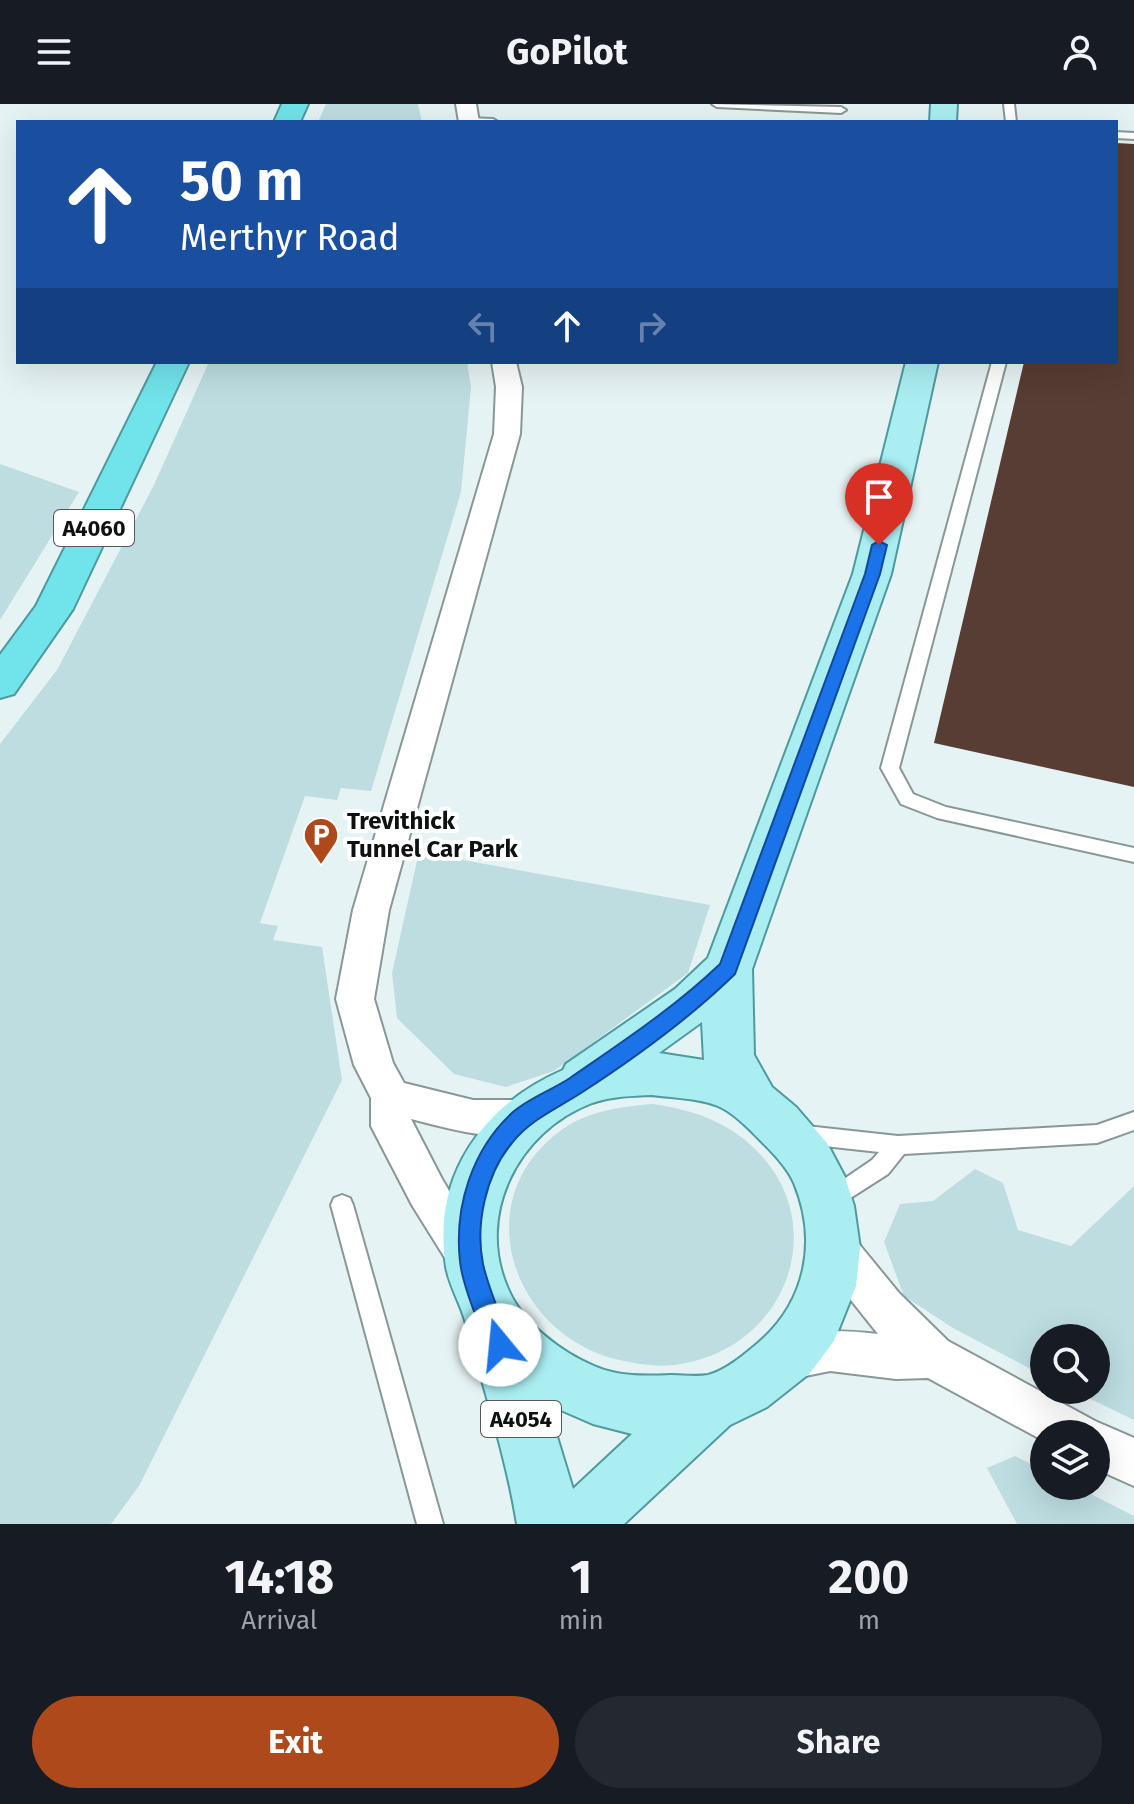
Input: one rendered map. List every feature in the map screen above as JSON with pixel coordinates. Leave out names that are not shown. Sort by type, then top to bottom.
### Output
[{"type":"highway","name":"A4060","points":[[0,684],[54,609],[172,364]]},
{"type":"main road","points":[[585,1524],[599,1505],[711,1403],[753,1383],[786,1358],[816,1318],[831,1284],[831,1225],[814,1169],[770,1118],[729,1059],[726,1038],[728,969],[872,574],[922,364]]},
{"type":"main road","points":[[711,1403],[634,1405],[580,1391],[528,1359],[481,1289],[470,1211],[486,1163],[503,1137],[523,1117],[573,1087],[692,1003],[728,969]]},
{"type":"main road","points":[[573,1087],[611,1076],[652,1074],[731,1088],[770,1118]]},
{"type":"main road","name":"A4054","points":[[481,1289],[541,1484],[548,1524]]},
{"type":"street","points":[[481,1289],[391,1126],[391,1097],[374,1065],[355,999],[371,910],[507,434],[509,387],[504,364]]},
{"type":"street","points":[[391,1097],[473,1117],[523,1117]]},
{"type":"street","points":[[831,1225],[883,1308],[932,1356],[1049,1420]]},
{"type":"street","points":[[786,1358],[830,1350],[896,1357],[932,1356]]},
{"type":"street","points":[[1110,1451],[1134,1463]]},
{"type":"lane","points":[[717,104],[841,110]]},
{"type":"lane","points":[[998,364],[890,768],[907,799],[943,813],[1134,855]]},
{"type":"lane","points":[[770,1118],[898,1145],[1097,1134],[1134,1121]]},
{"type":"lane","points":[[831,1225],[898,1145]]},
{"type":"lane","points":[[342,1205],[430,1524]]},
{"type":"shaded area","points":[[326,104],[418,104],[422,120],[319,120]]},
{"type":"shaded area","points":[[208,364],[467,364],[471,387],[461,492],[371,791],[341,788],[337,800],[305,796],[260,923],[278,926],[273,940],[322,947],[342,1080],[139,1486],[111,1524],[0,1524],[0,744],[57,670],[154,485]]},
{"type":"shaded area","points":[[0,464],[79,492],[0,620]]},
{"type":"shaded area","points":[[419,852],[710,905],[688,973],[554,1071],[506,1087],[454,1074],[397,1018],[392,973]]},
{"type":"shaded area","points":[[652,1104],[707,1118],[732,1131],[755,1149],[779,1179],[791,1212],[794,1246],[787,1279],[771,1309],[748,1334],[718,1353],[673,1365],[648,1365],[615,1359],[579,1344],[549,1322],[527,1293],[514,1261],[509,1226],[515,1192],[531,1160],[560,1131],[592,1114]]},
{"type":"shaded area","points":[[975,1169],[1003,1183],[1018,1230],[1071,1246],[1134,1186],[1134,1420],[1101,1404],[1110,1404],[1110,1324],[1030,1324],[1030,1369],[953,1328],[904,1296],[884,1242],[900,1204],[933,1201]]},
{"type":"shaded area","points":[[1015,1456],[1030,1463],[1030,1500],[1103,1500],[1134,1516],[1134,1524],[1017,1524],[987,1468]]},
{"type":"building","points":[[1118,143],[1134,144],[1134,787],[934,743],[1024,364],[1118,364]]},
{"type":"place","name":"Trevithick Tunnel Car Park","points":[[321,866]]},
{"type":"route","points":[[500,1345],[471,1263],[470,1211],[486,1163],[503,1137],[523,1117],[655,1031],[692,1003],[728,969],[872,574],[879,545]]}]
